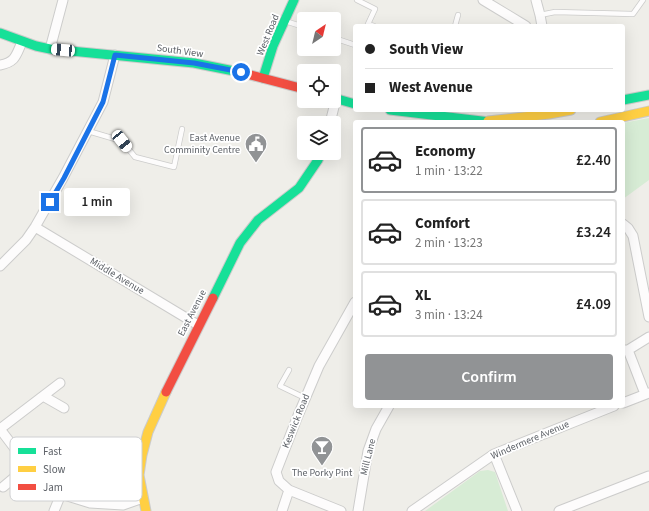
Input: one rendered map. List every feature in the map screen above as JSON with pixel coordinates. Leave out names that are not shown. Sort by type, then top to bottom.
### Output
[{"type":"main road","name":"West Road","points":[[263,78],[274,46],[294,0]]},
{"type":"main road","name":"South View","points":[[0,33],[22,42],[50,49],[194,63],[297,87]]},
{"type":"main road","points":[[625,100],[649,95]]},
{"type":"main road","points":[[341,100],[353,103]]},
{"type":"main road","points":[[609,120],[649,111]]},
{"type":"main road","points":[[406,112],[472,120]]},
{"type":"main road","points":[[516,120],[529,119],[562,112]]},
{"type":"main road","name":"East Avenue","points":[[142,455],[148,432],[170,382],[240,243],[258,220],[299,188],[318,160]]},
{"type":"main road","name":"East Avenue","points":[[142,492],[146,511]]},
{"type":"street","points":[[50,49],[63,0]]},
{"type":"street","points":[[483,0],[523,24]]},
{"type":"street","points":[[536,0],[542,24]]},
{"type":"street","points":[[0,65],[11,62],[22,42]]},
{"type":"street","points":[[0,266],[26,240],[36,227],[64,178],[103,102],[115,55]]},
{"type":"street","points":[[625,226],[633,236],[649,317]]},
{"type":"street","name":"Middle Avenue","points":[[36,227],[198,325]]},
{"type":"street","name":"Keswick Road","points":[[341,511],[290,490],[279,481],[276,472],[319,366],[353,306]]},
{"type":"street","points":[[625,402],[647,393],[626,350],[649,337]]},
{"type":"street","points":[[10,442],[0,429],[60,383]]},
{"type":"street","points":[[43,396],[64,408]]},
{"type":"street","name":"Mill Lane","points":[[358,511],[368,451],[376,429],[388,408]]},
{"type":"street","name":"Windermere Avenue","points":[[412,511],[494,454],[609,408]]},
{"type":"street","points":[[494,454],[517,511]]},
{"type":"street","points":[[559,511],[648,480]]},
{"type":"street","points":[[282,511],[290,490]]},
{"type":"street","points":[[54,511],[58,501]]},
{"type":"street","points":[[86,501],[123,505],[134,501]]},
{"type":"lane","points":[[357,0],[375,9],[368,24]]},
{"type":"lane","points":[[540,15],[555,12],[633,14],[643,0]]},
{"type":"lane","points":[[456,24],[458,15]]},
{"type":"lane","points":[[285,21],[297,25]]},
{"type":"lane","points":[[341,40],[353,43]]},
{"type":"lane","points":[[88,131],[122,141],[135,157],[174,167],[182,129]]},
{"type":"lane","points":[[288,370],[280,386],[305,398]]},
{"type":"green space","points":[[649,118],[649,180],[625,198],[625,123]]},
{"type":"green space","points":[[488,470],[495,472],[508,511],[425,511],[480,471]]},
{"type":"traffic: fast","points":[[263,78],[273,46],[294,0]]},
{"type":"traffic: fast","points":[[0,33],[36,46],[50,49],[194,63],[239,72]]},
{"type":"traffic: fast","points":[[625,100],[649,95]]},
{"type":"traffic: fast","points":[[341,100],[353,103]]},
{"type":"traffic: fast","points":[[407,112],[473,120]]},
{"type":"traffic: fast","points":[[213,298],[240,243],[258,220],[299,188],[318,160]]},
{"type":"traffic: slow","points":[[609,120],[649,111]]},
{"type":"traffic: slow","points":[[497,120],[560,112]]},
{"type":"traffic: slow","points":[[142,455],[148,432],[166,392]]},
{"type":"traffic: slow","points":[[142,490],[146,511]]},
{"type":"traffic: jam","points":[[239,72],[297,87]]},
{"type":"traffic: jam","points":[[166,392],[213,298]]},
{"type":"place","name":"East Avenue Comminity Centre","points":[[256,164]]},
{"type":"place","name":"The Porky Pint","points":[[322,466]]},
{"type":"route","points":[[50,202],[103,102],[115,55],[172,60],[241,72]]}]
